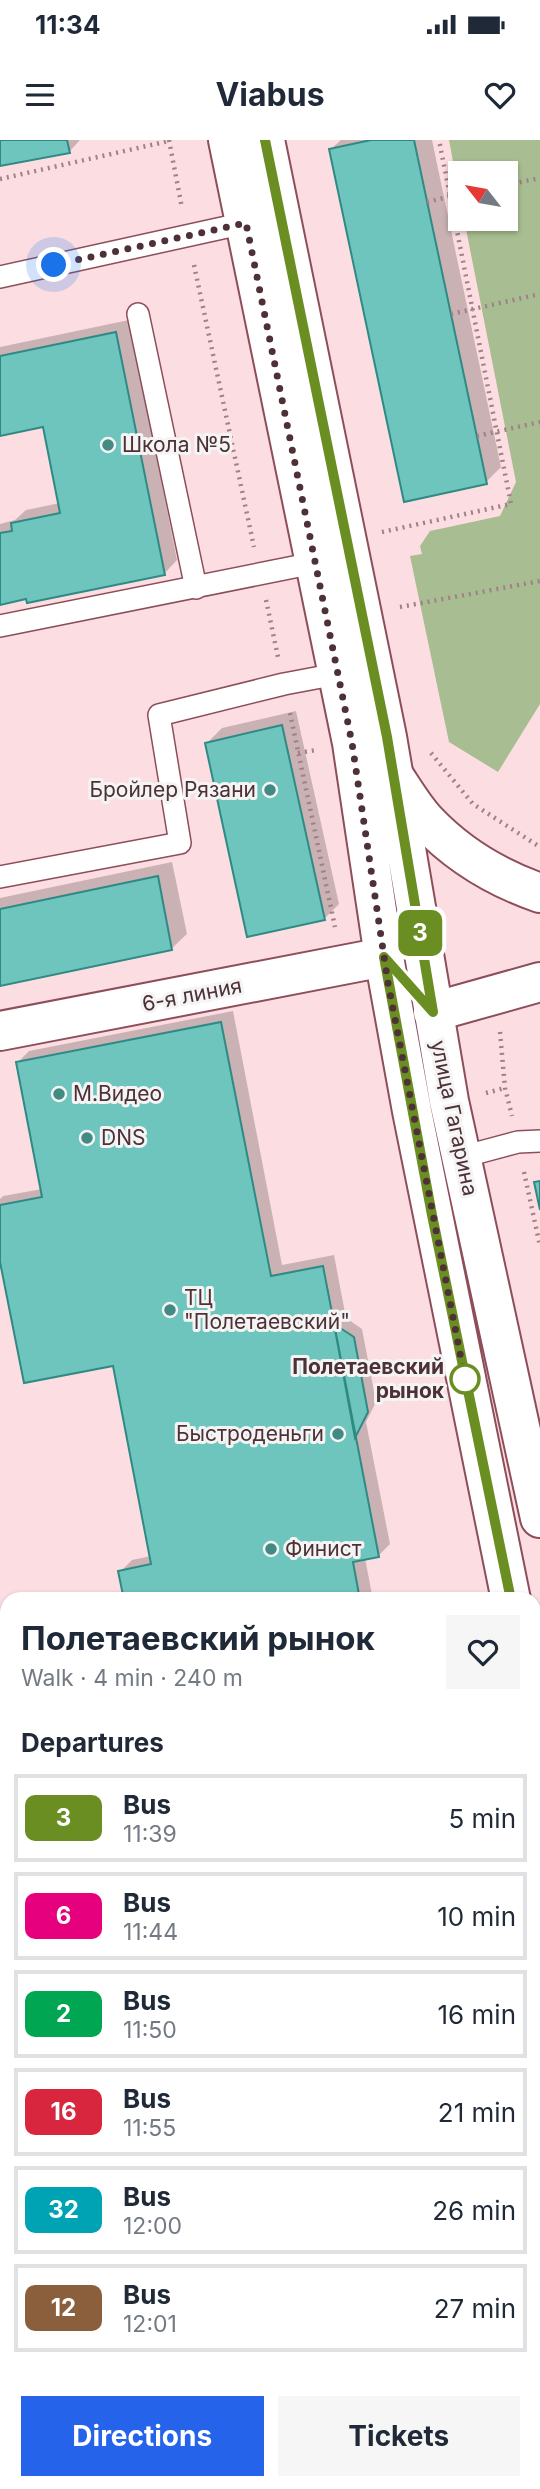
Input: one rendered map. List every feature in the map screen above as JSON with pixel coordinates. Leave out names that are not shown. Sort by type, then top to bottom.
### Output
[{"type":"main road","name":"улица Гагарина","points":[[228,140],[352,743],[384,957],[412,1111],[509,1592]]},
{"type":"main road","name":"улица Гагарина","points":[[265,140],[394,776],[433,1012],[540,1518]]},
{"type":"main road","points":[[394,776],[425,820],[463,854],[506,881],[540,893]]},
{"type":"main road","points":[[384,957],[433,1012]]},
{"type":"main road","name":"6-я линия","points":[[0,1031],[384,957]]},
{"type":"main road","points":[[433,1012],[540,982]]},
{"type":"main road","points":[[412,1111],[433,1012]]},
{"type":"lane","points":[[0,277],[246,223]]},
{"type":"lane","points":[[138,314],[196,588]]},
{"type":"lane","points":[[0,626],[314,563]]},
{"type":"lane","points":[[0,877],[180,843],[159,715],[284,684],[337,674]]},
{"type":"lane","points":[[462,1157],[518,1142],[540,1141]]},
{"type":"path","points":[[439,140],[448,186]]},
{"type":"path","points":[[0,179],[169,141]]},
{"type":"path","points":[[518,183],[540,178]]},
{"type":"path","points":[[427,202],[448,197]]},
{"type":"path","points":[[382,533],[511,504],[457,231]]},
{"type":"path","points":[[451,314],[540,294]]},
{"type":"path","points":[[477,436],[540,422]]},
{"type":"path","points":[[379,519],[384,545]]},
{"type":"path","points":[[400,620],[397,607],[540,581]]},
{"type":"path","points":[[426,748],[473,804],[540,847]]},
{"type":"path","points":[[509,1030],[499,1032],[505,1088],[540,1247]]},
{"type":"green space","points":[[449,140],[540,140],[540,704],[498,772],[449,742],[410,556],[422,554],[420,546],[430,531],[500,516],[516,482],[466,231],[518,231],[518,161],[453,161]]},
{"type":"building","points":[[0,140],[67,140],[70,153],[0,166]]},
{"type":"building","points":[[371,140],[414,140],[487,484],[404,502],[329,149]]},
{"type":"building","points":[[116,332],[165,575],[27,603],[26,599],[0,605],[0,533],[12,531],[11,523],[60,513],[43,427],[0,436],[0,356]]},
{"type":"building","points":[[282,725],[325,920],[247,937],[205,743]]},
{"type":"building","points":[[158,876],[172,950],[0,986],[0,909]]},
{"type":"building","name":"ТЦ \"Полетаевский\"","points":[[221,1022],[271,1276],[323,1266],[379,1557],[353,1562],[359,1592],[122,1592],[118,1571],[151,1564],[113,1366],[24,1383],[0,1262],[0,1205],[42,1197],[16,1062]]},
{"type":"building","points":[[540,1181],[540,1210],[534,1182]]},
{"type":"building","points":[[334,1324],[354,1337],[368,1412],[355,1438]]},
{"type":"bus line","name":"3","points":[[265,140],[394,776],[433,1012],[384,957],[432,1215],[509,1592]]},
{"type":"place","name":"Школа №5","points":[[108,445]]},
{"type":"place","name":"Бройлер Рязани","points":[[270,790]]},
{"type":"place","name":"М.Видео","points":[[59,1094]]},
{"type":"place","name":"DNS","points":[[87,1138]]},
{"type":"place","name":"ТЦ \"Полетаевский\"","points":[[170,1310]]},
{"type":"place","name":"Полетаевский рынок","points":[[465,1379]]},
{"type":"place","name":"Быстроденьги","points":[[338,1434]]},
{"type":"place","name":"Финист","points":[[271,1549]]},
{"type":"route","points":[[54,265],[246,223],[352,743],[388,983],[465,1379]]}]
